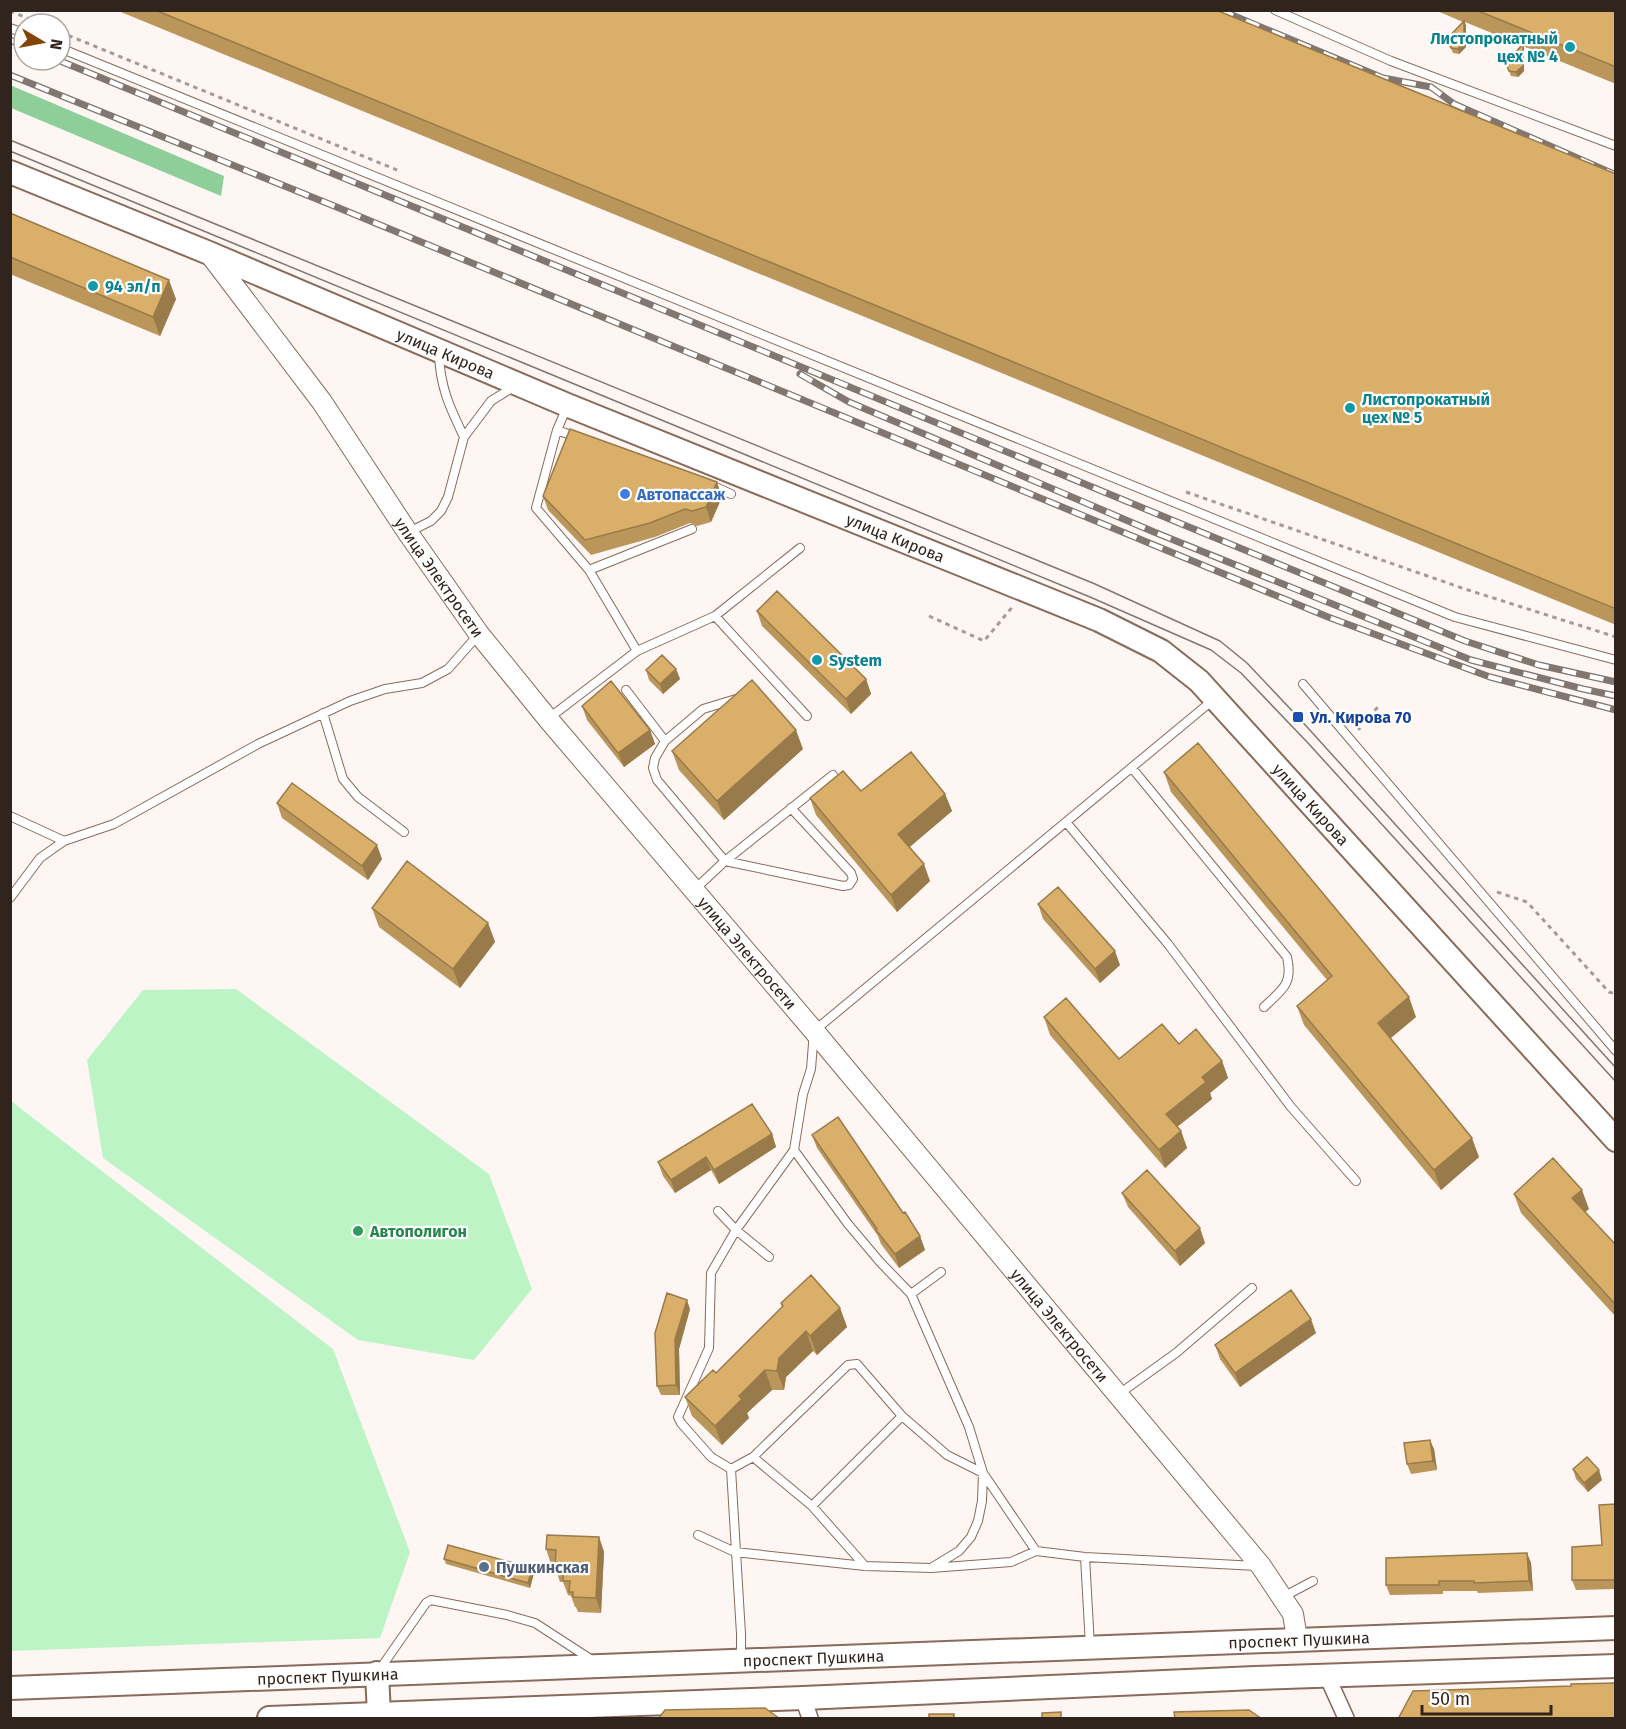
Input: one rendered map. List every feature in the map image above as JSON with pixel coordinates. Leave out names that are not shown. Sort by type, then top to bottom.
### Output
[{"type":"main road","name":"улица Кирова","points":[[10,172],[209,252],[567,405],[707,474],[1128,633],[1161,651],[1183,667],[1215,699],[1616,1140]]},
{"type":"main road","name":"проспект Пушкина","points":[[10,1688],[1616,1628]]},
{"type":"main road","points":[[269,1719],[806,1708],[1328,1676],[1616,1666]]},
{"type":"main road","points":[[377,1673],[379,1717]]},
{"type":"street","name":"улица Электросети","points":[[209,252],[322,402],[408,533],[479,634],[692,894],[814,1031],[1261,1566],[1293,1614],[1297,1640]]},
{"type":"street","points":[[1328,1676],[1346,1719]]},
{"type":"lane","points":[[1275,10],[1391,61],[1616,147]]},
{"type":"lane","points":[[72,53],[1455,617],[1616,660]]},
{"type":"lane","points":[[439,351],[440,373],[446,399],[464,437]]},
{"type":"lane","points":[[408,533],[431,521],[441,510],[448,497],[464,437],[492,401],[518,384]]},
{"type":"lane","points":[[567,405],[557,430],[536,508],[589,570],[637,651]]},
{"type":"lane","points":[[557,430],[580,438]]},
{"type":"lane","points":[[707,474],[731,494]]},
{"type":"lane","points":[[589,570],[692,529]]},
{"type":"lane","points":[[548,719],[637,651],[715,616],[800,548]]},
{"type":"lane","points":[[715,616],[807,716]]},
{"type":"lane","points":[[10,898],[40,858],[64,841],[114,824],[258,744],[350,700],[385,689],[422,683],[448,669],[479,634]]},
{"type":"lane","points":[[1303,684],[1616,1051]]},
{"type":"lane","points":[[626,690],[665,741]]},
{"type":"lane","points":[[747,696],[703,709],[665,741],[655,758],[653,768],[657,780],[725,861],[843,886],[849,885],[853,879],[851,873],[791,808]]},
{"type":"lane","points":[[731,1469],[711,1456],[678,1417],[709,1348],[711,1273],[736,1230],[795,1150],[803,1094],[811,1069],[814,1031],[1215,699]]},
{"type":"lane","points":[[323,713],[344,779],[358,797],[404,832]]},
{"type":"lane","points":[[1132,768],[1287,957],[1290,971],[1287,986],[1264,1007]]},
{"type":"lane","points":[[692,894],[725,861],[833,775]]},
{"type":"lane","points":[[10,816],[64,841]]},
{"type":"lane","points":[[1066,822],[1168,944],[1291,1107],[1356,1181]]},
{"type":"lane","points":[[795,1150],[848,1224],[911,1294],[969,1427],[983,1473],[1036,1551]]},
{"type":"lane","points":[[718,1211],[736,1230],[769,1257]]},
{"type":"lane","points":[[911,1294],[941,1272]]},
{"type":"lane","points":[[1118,1395],[1176,1353],[1252,1288]]},
{"type":"lane","points":[[731,1469],[753,1457],[851,1364],[859,1366],[902,1416],[947,1455],[983,1473]]},
{"type":"lane","points":[[812,1506],[902,1416]]},
{"type":"lane","points":[[753,1457],[812,1506],[865,1566]]},
{"type":"lane","points":[[731,1469],[741,1661]]},
{"type":"lane","points":[[931,1568],[959,1551],[971,1536],[978,1521],[982,1501],[983,1473]]},
{"type":"lane","points":[[698,1535],[735,1552],[865,1566],[931,1568],[1011,1562],[1036,1551],[1085,1557],[1261,1566]]},
{"type":"lane","points":[[1085,1557],[1090,1649]]},
{"type":"lane","points":[[1282,1597],[1313,1581]]},
{"type":"lane","points":[[377,1673],[426,1603],[431,1600],[535,1623],[604,1667]]},
{"type":"path","points":[[72,37],[402,172]]},
{"type":"path","points":[[1184,492],[1465,589],[1616,637]]},
{"type":"path","points":[[928,616],[984,640],[1016,604]]},
{"type":"path","points":[[1365,736],[1358,728],[1378,707]]},
{"type":"path","points":[[1496,892],[1527,902],[1609,992],[1616,994]]},
{"type":"green space","points":[[10,85],[224,176],[221,196],[11,108]]},
{"type":"green space","name":"Автополигон","points":[[236,989],[489,1174],[532,1289],[474,1360],[358,1340],[103,1158],[87,1060],[143,990]]},
{"type":"green space","points":[[11,1101],[333,1349],[410,1552],[380,1638],[11,1651]]},
{"type":"building","name":"Листопрокатный цех № 5","points":[[155,10],[1216,10],[1616,174],[1616,609]]},
{"type":"building","points":[[1476,10],[1616,10],[1616,67]]},
{"type":"building","points":[[1464,21],[1464,42],[1458,49],[1451,48],[1447,39]]},
{"type":"building","points":[[1523,44],[1523,66],[1516,72],[1509,71],[1506,63]]},
{"type":"building","points":[[10,213],[169,280],[153,317],[10,257]]},
{"type":"building","points":[[570,429],[717,482],[706,507],[692,511],[685,509],[650,523],[585,540],[543,496]]},
{"type":"building","name":"System","points":[[777,591],[866,679],[846,699],[757,611]]},
{"type":"building","points":[[662,655],[676,669],[660,684],[646,670]]},
{"type":"building","points":[[752,680],[796,730],[717,801],[672,751]]},
{"type":"building","points":[[611,681],[650,730],[618,753],[582,706]]},
{"type":"building","points":[[1198,743],[1409,997],[1378,1023],[1472,1138],[1434,1170],[1297,1006],[1332,976],[1164,772]]},
{"type":"building","points":[[911,752],[945,794],[898,834],[924,864],[891,895],[810,798],[843,771],[861,791]]},
{"type":"building","points":[[292,783],[377,845],[362,866],[277,803]]},
{"type":"building","points":[[407,861],[488,923],[453,969],[372,908]]},
{"type":"building","points":[[1058,887],[1115,951],[1095,969],[1038,904]]},
{"type":"building","points":[[1066,998],[1119,1059],[1162,1024],[1179,1044],[1196,1029],[1222,1061],[1202,1077],[1206,1082],[1166,1114],[1181,1131],[1159,1150],[1044,1017]]},
{"type":"building","points":[[752,1104],[772,1134],[714,1170],[706,1157],[671,1180],[658,1162]]},
{"type":"building","points":[[838,1117],[920,1236],[895,1254],[876,1230],[812,1135]]},
{"type":"building","points":[[1553,1158],[1582,1190],[1572,1198],[1616,1245],[1616,1305],[1514,1194]]},
{"type":"building","points":[[1147,1170],[1200,1228],[1175,1251],[1122,1193]]},
{"type":"building","points":[[811,1275],[840,1308],[810,1336],[806,1331],[779,1358],[777,1371],[765,1370],[739,1396],[742,1399],[715,1426],[685,1397],[713,1370],[716,1373],[783,1306],[781,1303]]},
{"type":"building","points":[[1291,1290],[1311,1319],[1235,1373],[1215,1345]]},
{"type":"building","points":[[667,1293],[687,1300],[675,1339],[676,1385],[657,1386],[655,1333]]},
{"type":"building","points":[[1430,1440],[1433,1461],[1407,1464],[1404,1443]]},
{"type":"building","points":[[1587,1457],[1599,1470],[1584,1483],[1573,1469]]},
{"type":"building","points":[[1616,1504],[1616,1580],[1572,1580],[1572,1547],[1602,1545],[1599,1505]]},
{"type":"building","points":[[547,1535],[599,1537],[596,1598],[573,1597],[573,1592],[569,1592],[570,1581],[563,1581],[564,1568],[555,1567],[556,1550],[546,1549]]},
{"type":"building","points":[[448,1545],[532,1568],[528,1583],[444,1559]]},
{"type":"building","points":[[1527,1553],[1529,1581],[1474,1583],[1474,1581],[1439,1581],[1439,1585],[1386,1585],[1386,1558]]},
{"type":"building","points":[[1616,1683],[1616,1719],[1398,1719],[1413,1691]]},
{"type":"building","points":[[765,1708],[780,1719],[658,1719],[665,1710]]},
{"type":"building","points":[[1249,1710],[1262,1719],[1175,1719],[1174,1712]]},
{"type":"building","points":[[1061,1712],[1061,1719],[1042,1719],[1042,1713]]},
{"type":"building","points":[[929,1714],[954,1714],[954,1719],[929,1719]]},
{"type":"tram line","points":[[10,140],[1095,584],[1220,641],[1247,663],[1298,717],[1616,1068]]},
{"type":"tram line","points":[[10,151],[1090,597],[1211,650],[1241,673],[1308,743],[1616,1082]]},
{"type":"railway","points":[[1220,10],[1383,78],[1431,87],[1454,104],[1616,175]]},
{"type":"railway","points":[[72,66],[1465,641],[1539,665],[1616,682]]},
{"type":"railway","points":[[10,75],[339,208],[1328,617],[1490,677],[1616,710]]},
{"type":"railway","points":[[800,374],[849,402],[1154,532],[1471,660],[1616,696]]},
{"type":"place","name":"Листопрокатный цех № 4","points":[[1570,47]]},
{"type":"place","name":"94 эл/п","points":[[93,286]]},
{"type":"place","name":"Листопрокатный цех № 5","points":[[1350,408]]},
{"type":"place","name":"Автопассаж","points":[[625,494]]},
{"type":"place","name":"System","points":[[817,660]]},
{"type":"place","name":"Ул. Кирова 70","points":[[1298,717]]},
{"type":"place","name":"Автополигон","points":[[358,1231]]},
{"type":"place","name":"Пушкинская","points":[[484,1567]]}]
